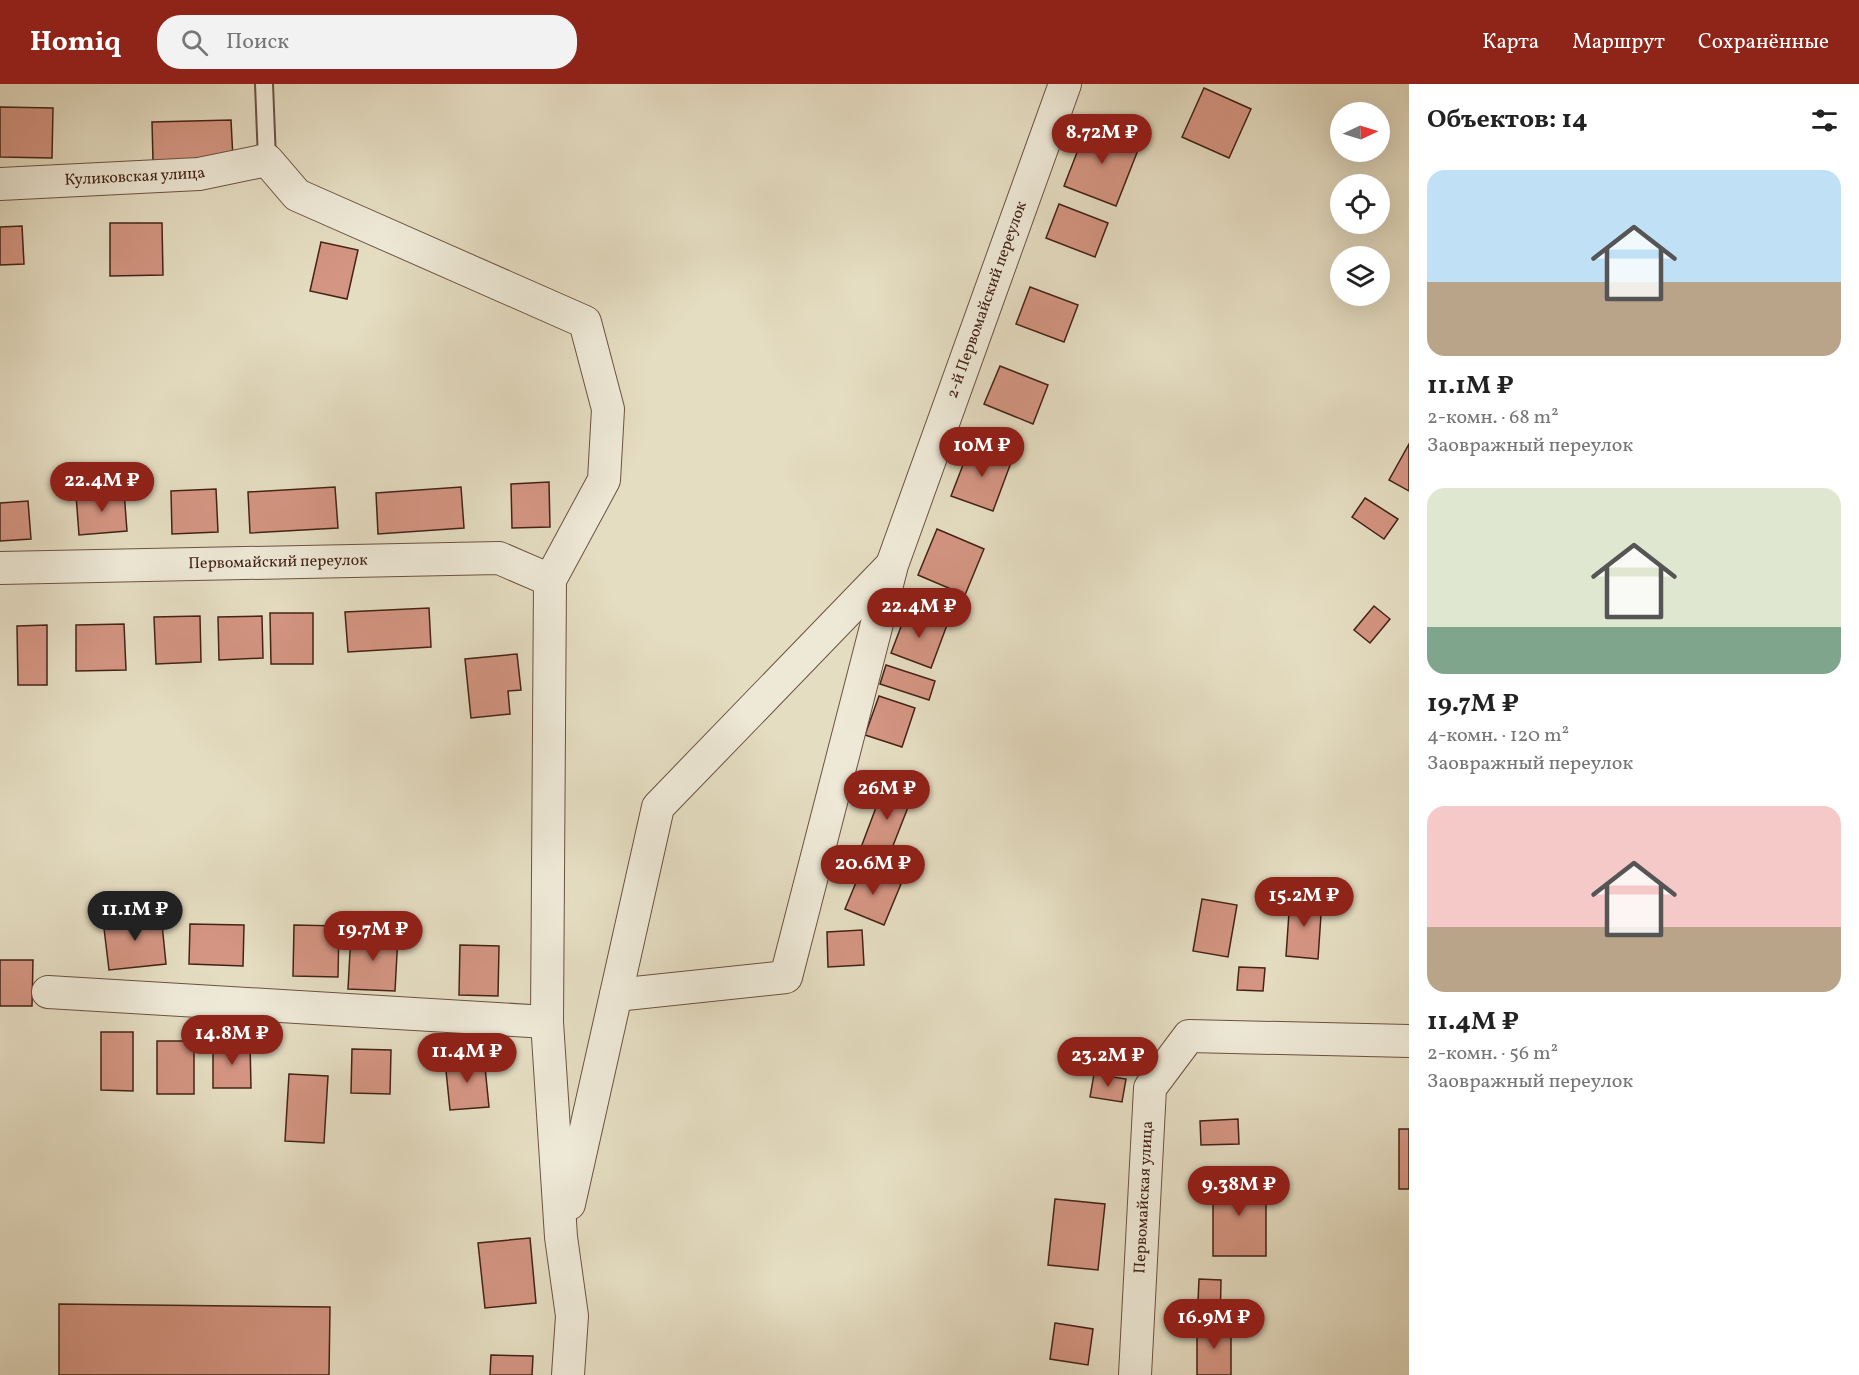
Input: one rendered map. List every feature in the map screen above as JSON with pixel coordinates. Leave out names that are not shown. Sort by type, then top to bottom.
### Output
[{"type":"street","name":"2-й Первомайский переулок","points":[[615,995],[786,977],[892,565],[1065,84]]},
{"type":"street","name":"Куликовская улица","points":[[0,184],[199,174],[267,160]]},
{"type":"street","points":[[267,160],[297,195],[585,322],[608,409],[604,480],[550,580],[547,1022],[561,1237],[572,1316],[568,1375]]},
{"type":"street","name":"Первомайский переулок","points":[[0,568],[499,558],[550,580]]},
{"type":"street","points":[[561,1237],[658,807],[892,565]]},
{"type":"street","points":[[48,993],[547,1022]]},
{"type":"street","name":"Первомайская улица","points":[[1135,1375],[1150,1088],[1189,1036],[1409,1041]]},
{"type":"lane","points":[[264,84],[267,160]]},
{"type":"building","points":[[1204,88],[1251,109],[1229,158],[1182,137]]},
{"type":"building","points":[[0,107],[53,108],[52,158],[0,157]]},
{"type":"building","points":[[231,120],[233,159],[153,161],[152,122]]},
{"type":"building","points":[[1088,124],[1140,145],[1116,206],[1064,186]]},
{"type":"building","points":[[1059,204],[1108,223],[1095,257],[1046,238]]},
{"type":"building","points":[[110,223],[162,223],[163,275],[110,276]]},
{"type":"building","points":[[22,226],[24,264],[0,265],[0,227]]},
{"type":"building","points":[[321,242],[358,250],[347,299],[310,291]]},
{"type":"building","points":[[1030,287],[1078,305],[1064,342],[1016,324]]},
{"type":"building","points":[[1000,366],[1048,385],[1033,424],[984,404]]},
{"type":"building","points":[[971,444],[1012,460],[993,511],[951,496]]},
{"type":"building","points":[[1409,444],[1409,491],[1389,480]]},
{"type":"building","points":[[549,482],[550,527],[512,528],[511,484]]},
{"type":"building","points":[[335,487],[338,528],[250,533],[248,492]]},
{"type":"building","points":[[461,487],[464,528],[378,534],[376,493]]},
{"type":"building","points":[[216,489],[218,532],[172,534],[171,491]]},
{"type":"building","points":[[124,491],[127,531],[79,535],[76,495]]},
{"type":"building","points":[[1365,498],[1398,519],[1384,539],[1352,517]]},
{"type":"building","points":[[28,501],[31,539],[0,541],[0,503]]},
{"type":"building","points":[[937,529],[984,549],[965,595],[918,575]]},
{"type":"building","points":[[1374,606],[1390,619],[1370,643],[1354,630]]},
{"type":"building","points":[[429,608],[431,647],[348,652],[345,612]]},
{"type":"building","points":[[907,611],[947,625],[931,668],[891,653]]},
{"type":"building","points":[[270,613],[313,613],[313,664],[271,664]]},
{"type":"building","points":[[200,616],[201,662],[156,664],[154,617]]},
{"type":"building","points":[[262,616],[263,658],[219,660],[218,617]]},
{"type":"building","points":[[124,624],[126,670],[76,671],[76,625]]},
{"type":"building","points":[[47,625],[47,685],[18,685],[17,626]]},
{"type":"building","points":[[517,654],[521,690],[508,691],[510,714],[471,718],[465,659]]},
{"type":"building","points":[[886,665],[935,681],[929,700],[880,684]]},
{"type":"building","points":[[879,696],[915,708],[902,747],[865,735]]},
{"type":"building","points":[[886,781],[914,792],[887,861],[860,850]]},
{"type":"building","points":[[862,868],[901,884],[884,925],[845,909]]},
{"type":"building","points":[[1290,898],[1322,900],[1318,959],[1286,956]]},
{"type":"building","points":[[1202,899],[1237,905],[1228,957],[1193,951]]},
{"type":"building","points":[[161,914],[166,964],[109,970],[103,920]]},
{"type":"building","points":[[190,924],[244,925],[243,966],[189,964]]},
{"type":"building","points":[[294,925],[339,926],[338,977],[293,976]]},
{"type":"building","points":[[862,930],[864,965],[828,967],[827,932]]},
{"type":"building","points":[[351,933],[398,935],[395,991],[348,989]]},
{"type":"building","points":[[460,945],[499,946],[498,996],[459,995]]},
{"type":"building","points":[[0,960],[33,960],[32,1006],[0,1006]]},
{"type":"building","points":[[1239,967],[1265,968],[1263,991],[1237,990]]},
{"type":"building","points":[[101,1032],[133,1032],[133,1091],[101,1090]]},
{"type":"building","points":[[157,1041],[194,1041],[194,1094],[157,1094]]},
{"type":"building","points":[[213,1043],[250,1043],[251,1088],[213,1088]]},
{"type":"building","points":[[352,1049],[391,1050],[390,1094],[351,1093]]},
{"type":"building","points":[[484,1057],[489,1107],[450,1110],[445,1061]]},
{"type":"building","points":[[289,1074],[328,1076],[324,1143],[285,1141]]},
{"type":"building","points":[[1094,1074],[1126,1079],[1122,1102],[1090,1097]]},
{"type":"building","points":[[1238,1119],[1239,1144],[1201,1145],[1200,1121]]},
{"type":"building","points":[[1399,1129],[1409,1129],[1409,1189],[1399,1189]]},
{"type":"building","points":[[1213,1178],[1266,1179],[1266,1256],[1213,1256]]},
{"type":"building","points":[[1055,1199],[1105,1204],[1098,1270],[1048,1265]]},
{"type":"building","points":[[530,1238],[536,1303],[485,1308],[478,1243]]},
{"type":"building","points":[[1199,1279],[1221,1280],[1220,1326],[1197,1325]]},
{"type":"building","points":[[59,1304],[330,1307],[329,1375],[59,1375]]},
{"type":"building","points":[[1055,1323],[1093,1329],[1088,1365],[1050,1359]]},
{"type":"building","points":[[1197,1325],[1231,1326],[1231,1375],[1197,1375]]},
{"type":"building","points":[[491,1355],[533,1356],[532,1375],[490,1375]]}]
